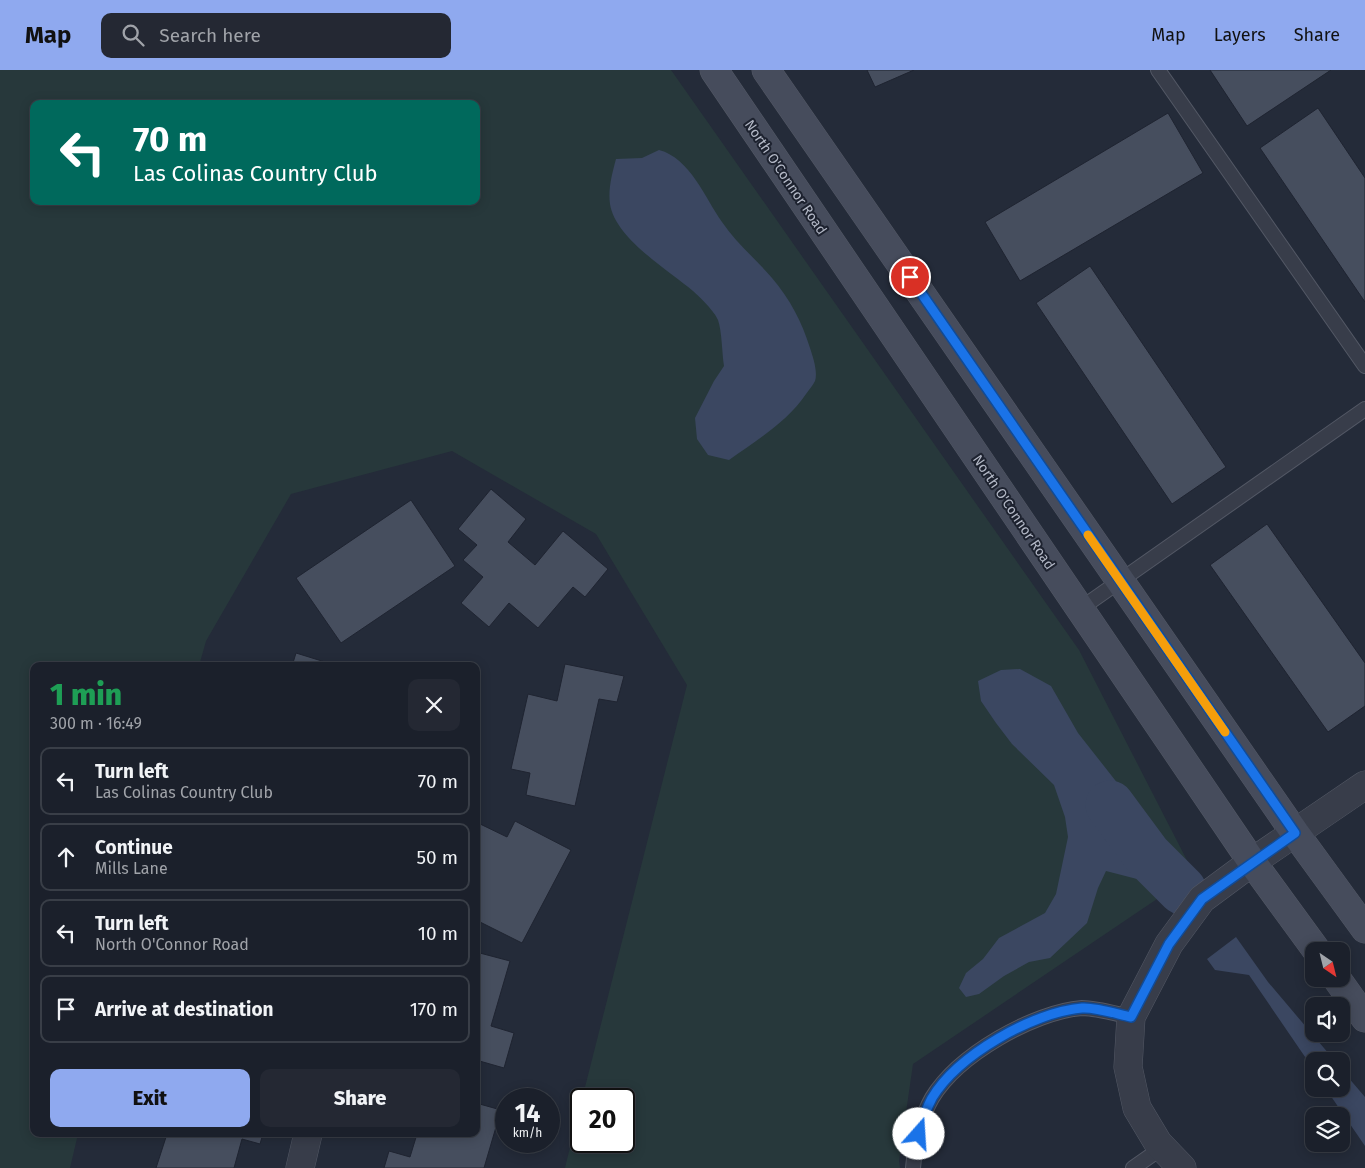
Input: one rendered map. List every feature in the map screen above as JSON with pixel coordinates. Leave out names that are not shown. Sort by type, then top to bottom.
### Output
[{"type":"main road","name":"North O'Connor Road","points":[[714,70],[1252,862],[1310,942]]},
{"type":"main road","points":[[766,70],[1295,833],[1365,929]]},
{"type":"main road","points":[[1343,988],[1365,1018]]},
{"type":"street","points":[[1182,1168],[1162,1147],[1137,1108],[1128,1067],[1131,1017],[1169,944],[1202,899],[1252,862],[1365,785]]},
{"type":"street","points":[[300,1168],[307,1137]]},
{"type":"lane","points":[[1158,70],[1365,366]]},
{"type":"lane","points":[[1080,609],[1365,409]]},
{"type":"lane","points":[[914,1168],[915,1147],[932,1099],[945,1081],[976,1053],[1010,1031],[1049,1014],[1084,1008],[1131,1017]]},
{"type":"lane","points":[[1133,1168],[1162,1147]]},
{"type":"shaded area","points":[[0,70],[671,70],[1079,650],[1194,874],[913,1064],[899,1161],[900,1168],[565,1168],[570,1147],[570,1153],[635,1153],[635,1088],[585,1088],[687,685],[596,534],[452,451],[291,494],[206,641],[200,662],[30,662],[30,1137],[77,1137],[70,1168],[0,1168]]},
{"type":"water","points":[[659,150],[670,154],[688,170],[728,230],[766,271],[784,294],[795,311],[803,329],[815,364],[815,381],[790,413],[771,430],[729,460],[708,455],[697,439],[695,418],[724,366],[718,320],[711,309],[696,294],[632,241],[614,217],[610,204],[610,187],[616,159],[642,158]]},
{"type":"water","points":[[1020,669],[1051,686],[1078,733],[1137,808],[1156,850],[1137,879],[1106,871],[1098,888],[1087,923],[1050,958],[1029,962],[1004,976],[979,994],[966,997],[959,988],[966,973],[983,959],[999,938],[1045,913],[1056,894],[1068,837],[1065,817],[1054,785],[1012,744],[981,701],[978,681],[1001,670]]},
{"type":"water","points":[[1236,937],[1268,982],[1305,1026],[1305,1042],[1319,1042],[1327,1052],[1305,1052],[1305,1057],[1249,975],[1215,970],[1207,959]]},
{"type":"water","points":[[1350,1080],[1365,1097],[1365,1146],[1350,1124],[1350,1107],[1338,1107],[1331,1097],[1350,1097]]},
{"type":"building","points":[[867,70],[914,70],[875,87]]},
{"type":"building","points":[[1210,70],[1331,70],[1247,126]]},
{"type":"building","points":[[1318,108],[1365,178],[1365,302],[1260,148]]},
{"type":"building","points":[[1168,113],[1203,173],[1020,281],[985,222]]},
{"type":"building","points":[[1090,266],[1226,467],[1172,504],[1036,303]]},
{"type":"building","points":[[491,489],[526,519],[508,542],[535,565],[563,531],[608,569],[585,597],[573,587],[538,628],[509,603],[489,627],[461,603],[483,577],[463,560],[477,545],[458,529]]},
{"type":"building","points":[[411,500],[455,566],[341,643],[296,578]]},
{"type":"building","points":[[1267,524],[1365,663],[1365,706],[1328,732],[1210,565]]},
{"type":"building","points":[[296,653],[325,662],[293,662]]},
{"type":"building","points":[[565,664],[624,676],[617,702],[599,699],[575,806],[526,795],[530,773],[511,769],[528,694],[557,701]]},
{"type":"building","points":[[515,821],[571,850],[522,943],[480,922],[480,824],[507,837]]},
{"type":"building","points":[[480,953],[510,961],[491,1026],[514,1033],[504,1068],[480,1061]]},
{"type":"building","points":[[480,1104],[495,1108],[495,1130],[484,1168],[384,1168],[389,1151],[410,1157],[416,1137],[480,1137]]},
{"type":"building","points":[[166,1137],[262,1137],[260,1144],[242,1139],[234,1168],[156,1168]]},
{"type":"waterway","points":[[1110,805],[1147,855],[1182,890]]},
{"type":"slow traffic","points":[[1088,535],[1225,732]]},
{"type":"route","points":[[910,277],[1295,833],[1202,899],[1169,944],[1131,1017],[1084,1008],[1049,1014],[1010,1031],[976,1053],[945,1081],[932,1099],[919,1134]]}]
